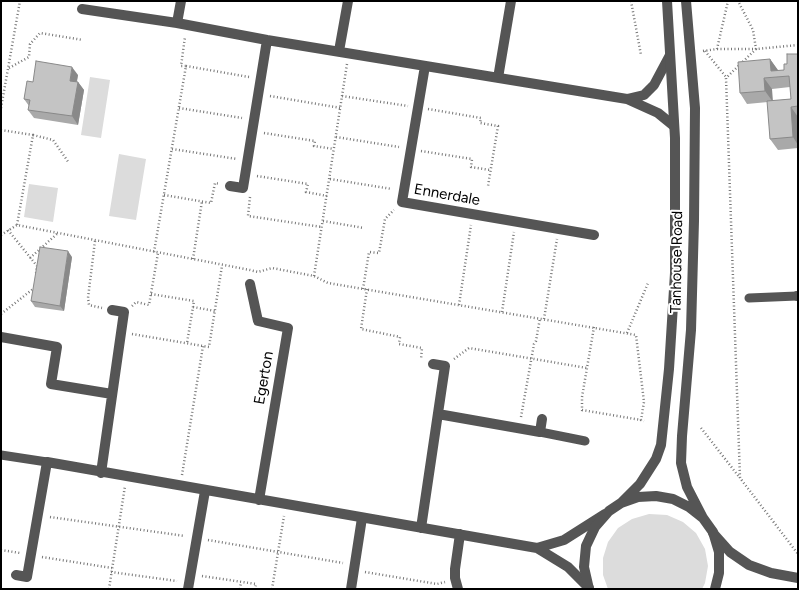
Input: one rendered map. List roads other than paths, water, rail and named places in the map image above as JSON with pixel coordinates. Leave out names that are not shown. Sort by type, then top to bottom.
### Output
[{"type":"street","points":[[180,1],[182,24]]},
{"type":"street","points":[[344,52],[348,1]]},
{"type":"street","points":[[498,78],[511,1]]},
{"type":"street","name":"Tanhouse Road","points":[[621,503],[650,471],[661,445],[670,369],[674,273],[674,126],[667,1]]},
{"type":"street","name":"Tanhouse Road","points":[[686,1],[694,108],[694,211],[691,330],[681,463],[687,487],[703,518]]},
{"type":"street","points":[[82,9],[627,99],[658,113],[674,126]]},
{"type":"street","points":[[230,186],[243,188],[267,40]]},
{"type":"street","points":[[627,99],[644,95],[654,85],[670,56]]},
{"type":"street","name":"Ennerdale","points":[[425,66],[402,202],[594,235]]},
{"type":"street","name":"Egerton","points":[[250,284],[258,321],[288,328],[259,500]]},
{"type":"street","points":[[100,473],[124,312],[112,310]]},
{"type":"street","points":[[1,337],[57,347],[51,384],[112,394]]},
{"type":"street","points":[[421,528],[445,366],[433,364]]},
{"type":"street","points":[[438,414],[540,432],[542,419]]},
{"type":"street","points":[[16,575],[27,577],[47,462],[100,473],[537,548],[568,567],[589,588]]},
{"type":"street","points":[[189,582],[205,491]]},
{"type":"street","points":[[537,548],[564,540],[621,503],[638,497],[656,496],[673,499],[689,507],[703,518],[730,552],[748,565],[772,573],[798,578]]},
{"type":"street","points":[[589,588],[584,567],[586,546],[595,527],[608,511]]},
{"type":"street","points":[[351,589],[362,518]]},
{"type":"street","points":[[713,532],[719,552],[720,573],[715,589]]},
{"type":"street","points":[[458,589],[455,569],[460,534]]},
{"type":"lane","points":[[749,298],[798,296]]},
{"type":"lane","points":[[540,432],[586,441]]},
{"type":"lane","points":[[1,455],[47,462]]}]
